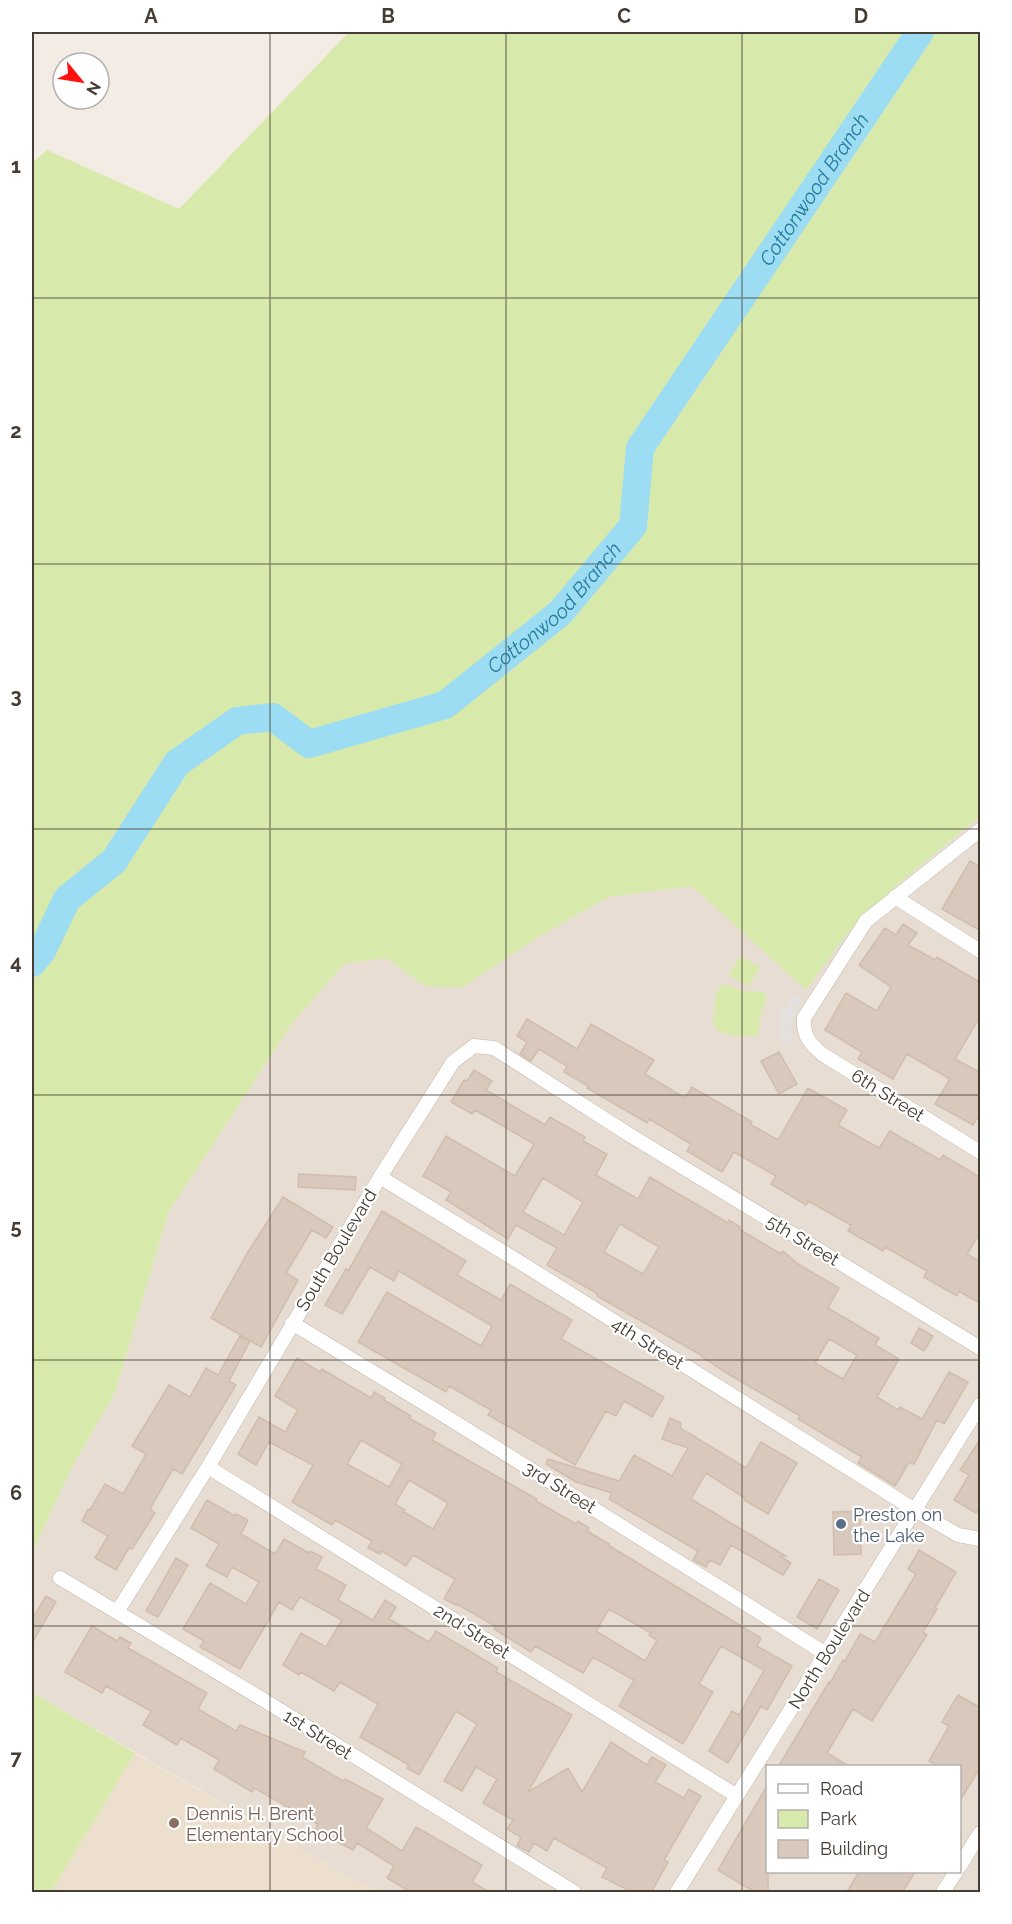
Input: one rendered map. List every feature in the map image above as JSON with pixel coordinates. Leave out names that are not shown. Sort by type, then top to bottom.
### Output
[{"type":"street","points":[[981,830],[895,897],[981,951]]},
{"type":"street","name":"6th Street","points":[[895,897],[866,921],[804,1018],[804,1030],[810,1044],[822,1054],[981,1152]]},
{"type":"street","name":"South Boulevard","points":[[117,1612],[208,1467],[292,1323],[453,1062],[474,1046],[494,1048],[625,1132]]},
{"type":"street","name":"5th Street","points":[[625,1132],[981,1348]]},
{"type":"street","name":"4th Street","points":[[380,1178],[526,1266],[915,1510],[958,1535],[981,1539]]},
{"type":"street","name":"3rd Street","points":[[292,1323],[825,1654]]},
{"type":"street","name":"North Boulevard","points":[[677,1893],[981,1405]]},
{"type":"street","name":"2nd Street","points":[[208,1467],[737,1796]]},
{"type":"street","name":"1st Street","points":[[60,1578],[574,1893]]},
{"type":"street","points":[[961,1864],[981,1833]]},
{"type":"street","points":[[943,1893],[955,1873]]},
{"type":"shaded area","name":"Preston on the Lake","points":[[980,816],[980,1892],[375,1892],[32,1692],[32,1553],[71,1469],[115,1393],[168,1213],[291,1025],[344,964],[386,958],[425,986],[540,936],[609,897],[692,886],[806,989],[845,936],[897,885]]},
{"type":"shaded area","points":[[792,994],[802,1000],[794,1014],[791,1027],[793,1041],[783,1045],[779,1027],[781,1011]]},
{"type":"shaded area","name":"Dennis H. Brent Elementary School","points":[[135,1753],[375,1892],[51,1892]]},
{"type":"green space","points":[[349,32],[980,32],[980,816],[897,885],[845,936],[806,990],[692,886],[609,897],[540,936],[461,988],[425,986],[386,958],[344,964],[291,1025],[168,1213],[115,1393],[71,1469],[32,1553],[32,163],[47,150],[179,209]]},
{"type":"green space","points":[[740,956],[760,967],[749,986],[729,975]]},
{"type":"green space","points":[[722,985],[766,993],[757,1036],[732,1035],[719,1031],[715,1027],[713,1022],[716,995]]},
{"type":"green space","points":[[32,1692],[135,1753],[51,1892],[32,1892]]},
{"type":"building","points":[[970,861],[981,867],[981,931],[942,909]]},
{"type":"building","points":[[903,924],[917,933],[908,945],[935,960],[937,957],[981,983],[981,1015],[955,1059],[981,1073],[981,1112],[973,1125],[935,1104],[950,1079],[907,1054],[893,1079],[858,1059],[862,1052],[825,1030],[846,993],[877,1011],[891,987],[859,965],[885,928],[896,935]]},
{"type":"building","points":[[527,1019],[577,1049],[591,1024],[654,1060],[645,1074],[685,1098],[692,1087],[778,1140],[808,1088],[847,1110],[838,1125],[879,1148],[890,1131],[940,1160],[943,1155],[981,1178],[981,1231],[967,1254],[981,1262],[981,1304],[959,1291],[957,1296],[924,1277],[927,1271],[885,1247],[883,1251],[848,1231],[851,1225],[808,1201],[806,1205],[771,1184],[776,1176],[734,1152],[722,1172],[687,1151],[691,1144],[649,1119],[647,1123],[587,1088],[588,1086],[564,1072],[567,1066],[539,1049],[531,1061],[520,1054],[527,1042],[517,1036]]},
{"type":"building","points":[[779,1052],[797,1084],[779,1094],[761,1061]]},
{"type":"building","points":[[474,1070],[492,1081],[486,1090],[545,1125],[550,1117],[585,1137],[583,1141],[607,1154],[596,1175],[638,1199],[650,1177],[728,1223],[729,1220],[740,1227],[739,1229],[781,1254],[783,1251],[798,1264],[839,1288],[828,1308],[879,1338],[875,1345],[899,1359],[877,1397],[898,1410],[900,1407],[922,1419],[949,1372],[968,1382],[944,1424],[937,1420],[914,1464],[909,1462],[895,1486],[858,1463],[862,1457],[798,1419],[800,1416],[547,1265],[557,1248],[516,1225],[508,1239],[446,1200],[451,1192],[423,1176],[446,1136],[515,1176],[534,1144],[475,1110],[472,1114],[451,1102],[464,1080],[467,1081]],"holes":[[[543,1178],[583,1202],[564,1235],[523,1212]],[[620,1224],[659,1247],[643,1274],[604,1252]],[[829,1339],[857,1355],[843,1379],[815,1363]]]},
{"type":"building","points":[[299,1174],[356,1177],[355,1190],[298,1187]]},
{"type":"building","points":[[283,1197],[333,1227],[326,1238],[312,1230],[286,1273],[298,1280],[261,1347],[211,1318],[248,1252]]},
{"type":"building","points":[[382,1211],[466,1261],[457,1275],[501,1300],[510,1284],[572,1320],[561,1339],[664,1397],[652,1417],[624,1401],[616,1416],[606,1411],[575,1465],[488,1415],[491,1410],[449,1386],[446,1392],[358,1342],[387,1292],[481,1346],[492,1326],[399,1271],[394,1281],[370,1267],[342,1314],[325,1305],[346,1269],[348,1271]]},
{"type":"building","points":[[919,1328],[933,1336],[924,1351],[911,1343]]},
{"type":"building","points":[[240,1336],[250,1341],[229,1381],[236,1385],[182,1474],[173,1469],[150,1509],[155,1513],[116,1570],[95,1558],[108,1536],[82,1521],[88,1509],[90,1510],[105,1484],[123,1494],[146,1454],[132,1446],[169,1385],[190,1397],[206,1368],[218,1375]]},
{"type":"building","points":[[297,1358],[320,1372],[322,1369],[371,1398],[374,1392],[385,1398],[384,1400],[411,1416],[409,1418],[436,1433],[432,1440],[537,1499],[536,1501],[576,1524],[578,1521],[589,1528],[587,1531],[608,1545],[761,1638],[757,1646],[792,1666],[767,1710],[761,1706],[728,1763],[709,1751],[732,1711],[739,1715],[764,1670],[721,1646],[699,1684],[713,1692],[683,1744],[619,1706],[634,1680],[593,1657],[583,1673],[535,1646],[531,1652],[494,1629],[495,1626],[444,1599],[455,1579],[413,1555],[406,1566],[382,1551],[380,1554],[368,1548],[372,1541],[335,1520],[332,1525],[292,1502],[313,1465],[269,1442],[256,1465],[238,1454],[259,1417],[285,1432],[298,1410],[275,1396]],"holes":[[[361,1440],[402,1464],[389,1487],[347,1464]],[[409,1480],[448,1503],[433,1529],[395,1504]],[[609,1609],[651,1633],[649,1635],[657,1640],[645,1661],[596,1631]]]},
{"type":"building","points":[[670,1418],[681,1423],[680,1428],[746,1468],[761,1442],[797,1463],[768,1514],[706,1473],[691,1499],[786,1556],[780,1556],[791,1563],[783,1575],[731,1545],[720,1565],[710,1560],[706,1567],[693,1560],[698,1551],[609,1499],[612,1493],[576,1482],[546,1464],[548,1459],[619,1481],[634,1455],[672,1476],[688,1448],[662,1439]]},
{"type":"building","points":[[981,1438],[981,1505],[976,1513],[954,1500],[969,1475],[960,1470]]},
{"type":"building","points":[[207,1500],[235,1516],[236,1514],[248,1520],[241,1534],[275,1554],[284,1539],[309,1553],[310,1551],[322,1557],[316,1569],[346,1585],[338,1600],[373,1620],[385,1600],[396,1607],[389,1619],[429,1642],[436,1631],[498,1668],[496,1672],[572,1715],[528,1792],[568,1768],[582,1792],[611,1742],[647,1765],[652,1757],[666,1765],[655,1782],[684,1798],[689,1789],[701,1796],[664,1860],[668,1862],[651,1893],[634,1893],[602,1877],[607,1868],[554,1838],[547,1851],[534,1843],[529,1852],[517,1846],[521,1837],[507,1829],[513,1820],[483,1803],[497,1779],[476,1767],[462,1791],[444,1781],[477,1724],[456,1711],[419,1775],[407,1768],[409,1765],[360,1737],[378,1704],[340,1682],[334,1691],[301,1672],[299,1675],[283,1665],[301,1633],[326,1647],[342,1620],[300,1597],[292,1610],[279,1602],[240,1669],[200,1647],[204,1641],[183,1629],[210,1583],[246,1604],[259,1582],[232,1567],[227,1577],[206,1566],[219,1544],[191,1528]]},
{"type":"building","points":[[860,1511],[861,1554],[834,1555],[833,1512]]},
{"type":"building","points":[[919,1550],[956,1572],[923,1632],[927,1635],[872,1721],[853,1709],[827,1753],[847,1765],[779,1765],[860,1634],[875,1642],[916,1574],[908,1569]]},
{"type":"building","points":[[176,1558],[188,1565],[158,1617],[146,1611]]},
{"type":"building","points":[[819,1579],[839,1590],[817,1629],[797,1617]]},
{"type":"building","points":[[46,1596],[56,1602],[32,1643],[32,1619]]},
{"type":"building","points":[[92,1626],[117,1641],[120,1637],[131,1643],[128,1648],[207,1693],[198,1709],[236,1731],[240,1725],[305,1752],[302,1757],[343,1781],[345,1779],[383,1799],[366,1828],[402,1851],[416,1827],[482,1865],[472,1882],[491,1893],[412,1893],[387,1878],[394,1866],[357,1843],[353,1850],[315,1830],[318,1824],[254,1788],[252,1792],[214,1769],[219,1760],[181,1738],[177,1745],[143,1725],[151,1711],[106,1686],[102,1693],[65,1672]]},
{"type":"building","points":[[958,1695],[981,1708],[981,1766],[961,1799],[961,1765],[936,1765],[929,1761],[949,1726],[942,1722]]},
{"type":"building","points":[[766,1787],[768,1893],[756,1893],[718,1870]]},
{"type":"building","points":[[858,1873],[914,1873],[902,1893],[846,1893]]},
{"type":"waterway","name":"Cottonwood Branch","points":[[32,963],[42,951],[67,899],[114,861],[177,763],[237,721],[273,717],[309,744],[445,705],[560,613],[633,526],[640,448],[920,32]]},
{"type":"place","name":"Preston on the Lake","points":[[841,1524]]},
{"type":"place","name":"Dennis H. Brent Elementary School","points":[[174,1823]]}]
